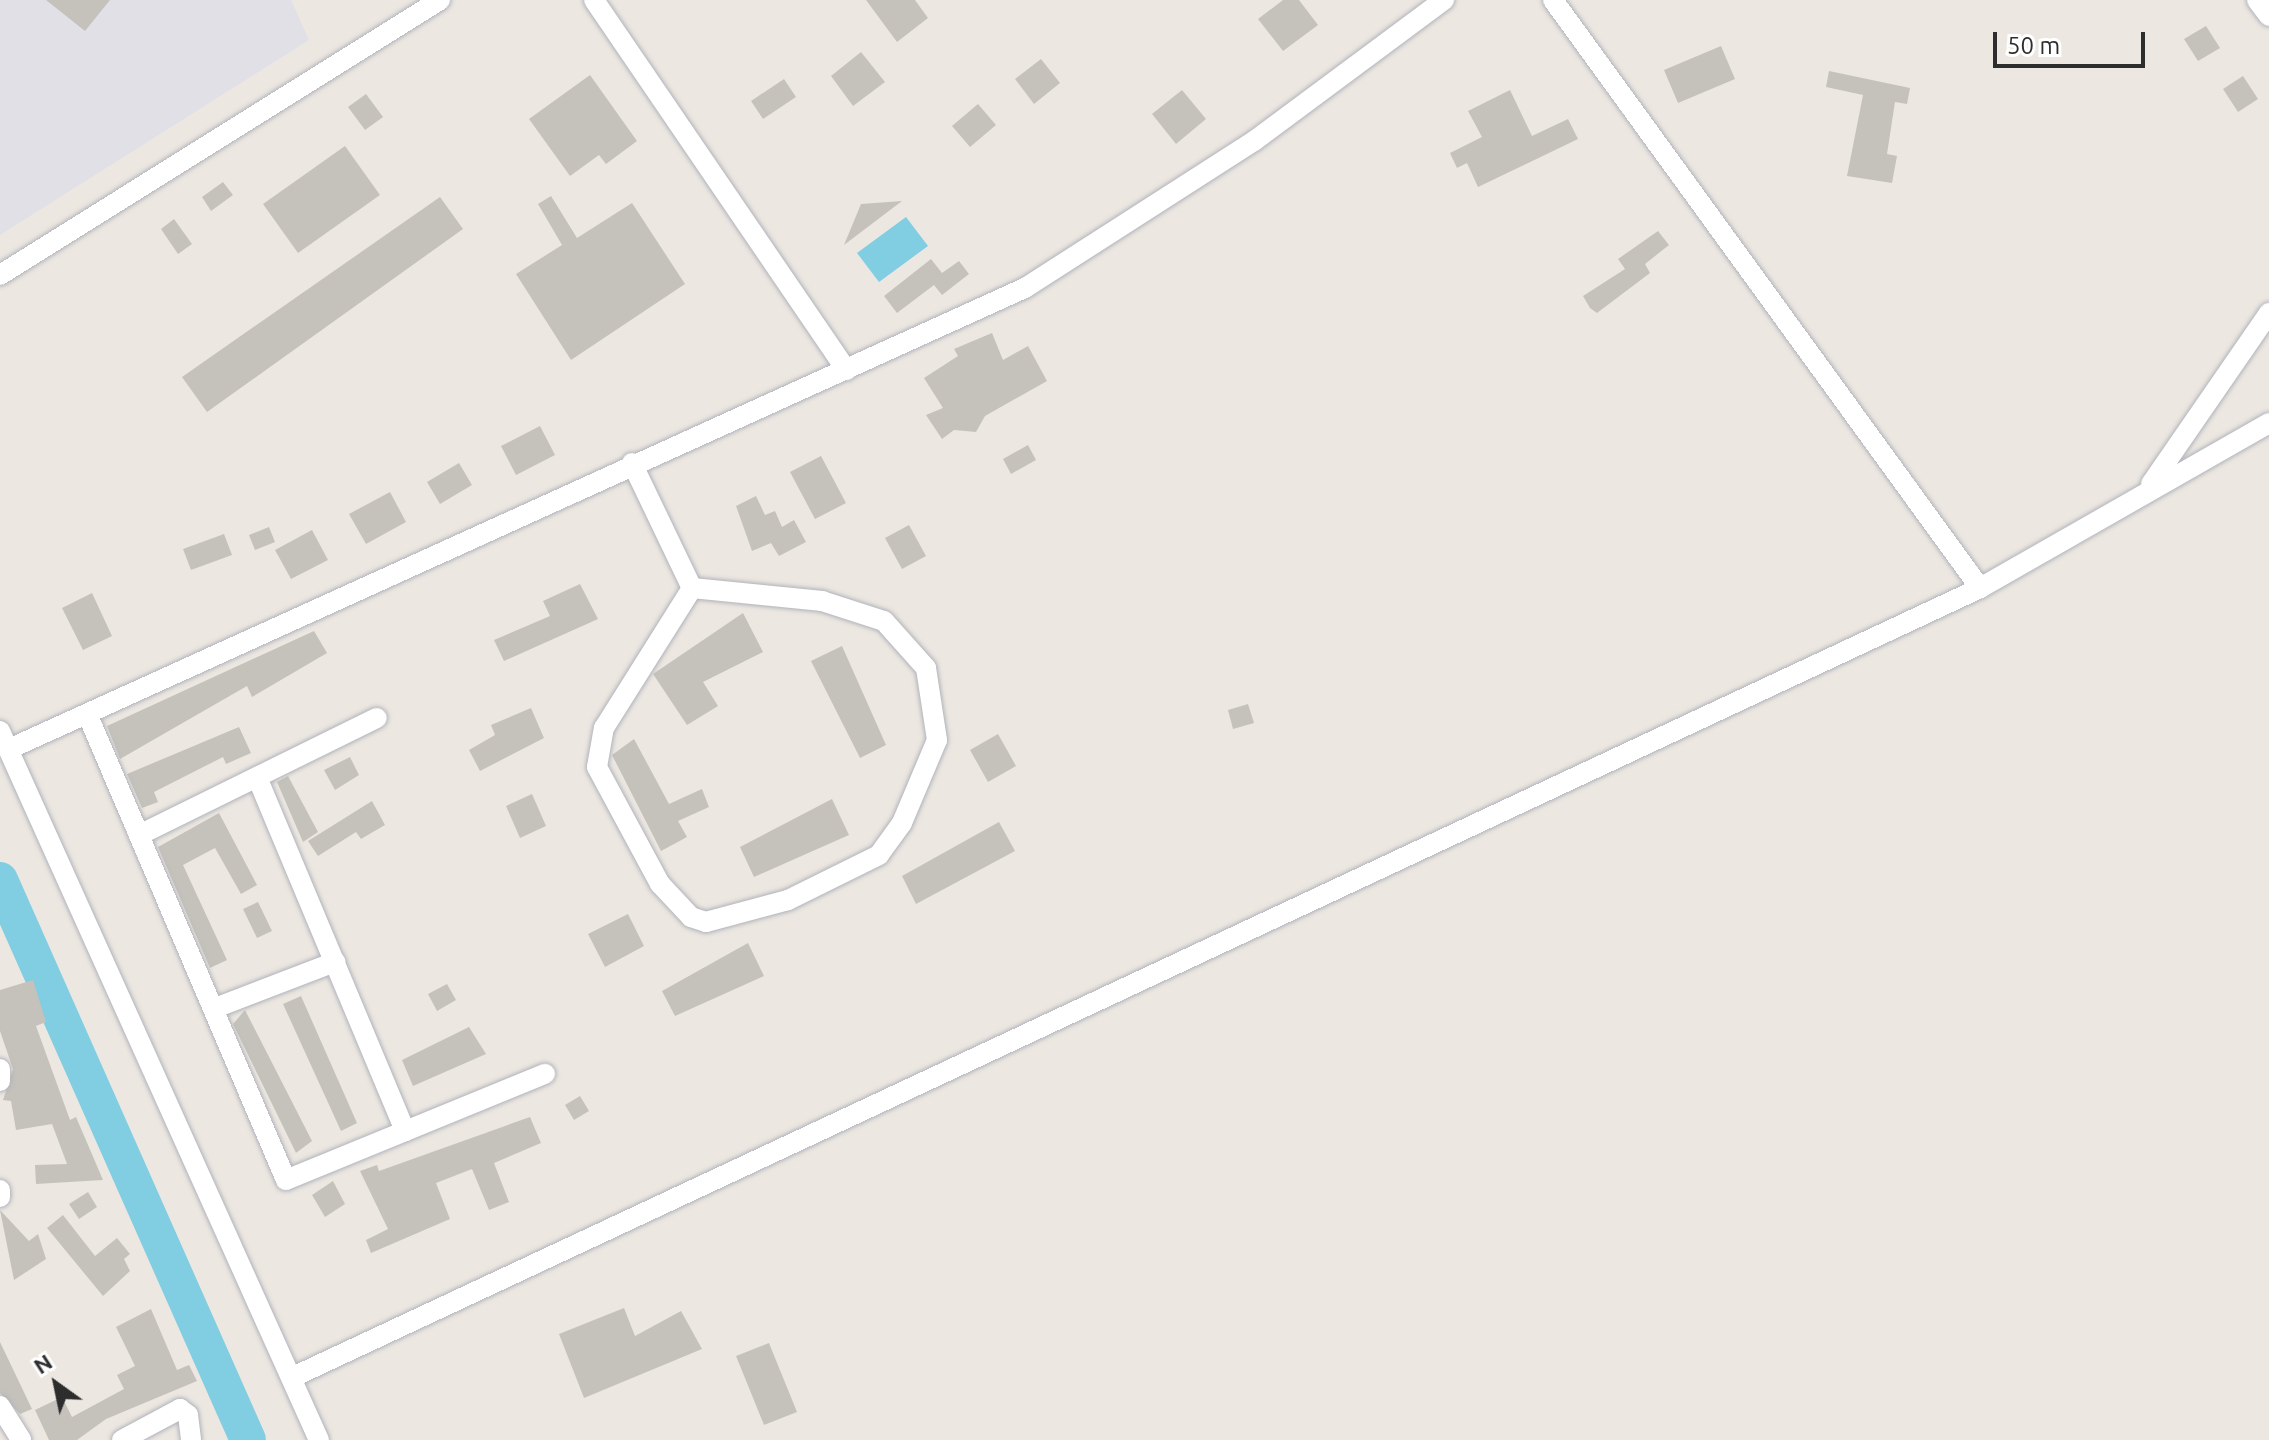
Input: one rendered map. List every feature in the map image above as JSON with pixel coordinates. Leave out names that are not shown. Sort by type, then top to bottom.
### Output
[{"type":"street","points":[[0,275],[440,0]]},
{"type":"street","points":[[594,0],[846,370]]},
{"type":"street","points":[[319,1440],[295,1376],[4,740],[89,718],[632,463],[1025,288],[1254,141],[1444,0]]},
{"type":"street","points":[[1553,0],[1980,588]]},
{"type":"street","points":[[2257,0],[2269,16]]},
{"type":"street","points":[[2149,487],[2269,313]]},
{"type":"street","points":[[295,1376],[1980,588],[2149,487],[2269,423]]},
{"type":"street","points":[[632,463],[692,588]]},
{"type":"street","points":[[692,588],[822,601],[884,621],[926,668],[937,740],[902,823],[879,855],[788,900],[706,922],[691,917],[660,884],[597,767],[604,728],[692,588]]},
{"type":"street","points":[[89,718],[286,1180],[545,1074]]},
{"type":"street","points":[[139,835],[377,718]]},
{"type":"street","points":[[257,777],[405,1131]]},
{"type":"street","points":[[215,1008],[335,962]]},
{"type":"street","points":[[0,1069],[0,1081]]},
{"type":"street","points":[[0,1190],[0,1197]]},
{"type":"street","points":[[0,1406],[21,1440]]},
{"type":"street","points":[[122,1440],[180,1409],[188,1415],[191,1440]]},
{"type":"shaded area","points":[[0,0],[291,0],[309,40],[0,235]]},
{"type":"water","points":[[906,217],[928,246],[879,282],[857,253]]},
{"type":"building","points":[[46,0],[110,0],[85,31]]},
{"type":"building","points":[[866,0],[915,0],[928,18],[897,42]]},
{"type":"building","points":[[1283,0],[1299,0],[1318,25],[1283,51],[1258,19]]},
{"type":"building","points":[[2206,26],[2220,48],[2198,61],[2184,39]]},
{"type":"building","points":[[1721,46],[1735,79],[1678,103],[1664,70]]},
{"type":"building","points":[[861,52],[885,82],[853,106],[831,76]]},
{"type":"building","points":[[1041,59],[1060,83],[1034,104],[1015,79]]},
{"type":"building","points":[[1829,71],[1910,88],[1907,104],[1895,102],[1887,154],[1897,156],[1892,183],[1847,176],[1863,95],[1826,87]]},
{"type":"building","points":[[590,75],[637,141],[606,164],[599,155],[570,176],[529,119]]},
{"type":"building","points":[[2243,76],[2258,99],[2238,112],[2223,89]]},
{"type":"building","points":[[784,79],[796,97],[763,119],[751,101]]},
{"type":"building","points":[[1182,90],[1206,119],[1176,144],[1152,114]]},
{"type":"building","points":[[1510,90],[1532,136],[1568,119],[1578,139],[1478,187],[1467,163],[1457,168],[1450,153],[1482,137],[1468,111]]},
{"type":"building","points":[[366,94],[383,117],[365,130],[348,107]]},
{"type":"building","points":[[978,104],[996,125],[970,147],[952,126]]},
{"type":"building","points":[[345,146],[380,195],[298,253],[263,204]]},
{"type":"building","points":[[223,182],[233,195],[211,211],[202,197]]},
{"type":"building","points":[[551,196],[577,238],[632,203],[685,284],[571,360],[516,274],[562,245],[538,204]]},
{"type":"building","points":[[440,197],[463,229],[207,412],[182,377]]},
{"type":"building","points":[[902,201],[844,245],[861,204]]},
{"type":"building","points":[[174,219],[192,244],[178,254],[161,229]]},
{"type":"building","points":[[1658,231],[1669,245],[1645,264],[1650,273],[1597,313],[1590,308],[1583,296],[1625,269],[1618,259]]},
{"type":"building","points":[[931,259],[942,273],[959,261],[969,274],[942,295],[934,285],[897,313],[884,296]]},
{"type":"building","points":[[992,333],[1003,360],[1028,346],[1047,381],[985,416],[976,432],[954,430],[942,439],[926,415],[943,408],[924,378],[958,356],[954,349]]},
{"type":"building","points":[[540,426],[555,455],[516,475],[501,446]]},
{"type":"building","points":[[1028,445],[1036,460],[1011,474],[1003,459]]},
{"type":"building","points":[[821,456],[846,503],[815,519],[790,472]]},
{"type":"building","points":[[459,463],[472,485],[440,504],[427,482]]},
{"type":"building","points":[[390,492],[406,522],[366,544],[349,514]]},
{"type":"building","points":[[756,496],[765,515],[775,511],[782,527],[794,520],[806,542],[779,556],[771,543],[752,551],[736,506]]},
{"type":"building","points":[[909,525],[926,556],[902,569],[885,538]]},
{"type":"building","points":[[269,527],[275,542],[255,550],[249,535]]},
{"type":"building","points":[[312,530],[328,560],[291,579],[275,550]]},
{"type":"building","points":[[224,534],[232,555],[191,570],[183,549]]},
{"type":"building","points":[[580,584],[598,619],[504,661],[494,640],[550,616],[543,601]]},
{"type":"building","points":[[92,593],[112,636],[83,650],[62,608]]},
{"type":"building","points":[[743,613],[763,652],[703,682],[718,706],[687,725],[653,674]]},
{"type":"building","points":[[314,631],[327,653],[252,697],[247,686],[120,759],[107,726]]},
{"type":"building","points":[[842,646],[886,745],[860,758],[811,661]]},
{"type":"building","points":[[1248,704],[1254,723],[1233,729],[1228,710]]},
{"type":"building","points":[[531,708],[544,738],[480,771],[469,750],[495,735],[491,725]]},
{"type":"building","points":[[239,727],[251,753],[226,764],[223,757],[154,792],[158,802],[142,808],[127,774]]},
{"type":"building","points":[[998,734],[1016,766],[988,782],[970,750]]},
{"type":"building","points":[[634,739],[669,804],[702,789],[709,807],[678,821],[687,837],[661,851],[612,755]]},
{"type":"building","points":[[350,757],[359,775],[335,790],[324,770]]},
{"type":"building","points":[[288,776],[318,832],[303,842],[277,782]]},
{"type":"building","points":[[532,794],[546,826],[520,838],[506,806]]},
{"type":"building","points":[[832,799],[849,835],[754,877],[740,847]]},
{"type":"building","points":[[372,801],[385,825],[361,839],[356,832],[318,856],[308,841]]},
{"type":"building","points":[[219,813],[257,885],[241,894],[215,848],[183,865],[227,960],[210,968],[158,847]]},
{"type":"building","points":[[999,822],[1015,851],[916,904],[902,876]]},
{"type":"building","points":[[258,902],[272,931],[257,938],[243,909]]},
{"type":"building","points":[[628,914],[644,946],[605,967],[588,934]]},
{"type":"building","points":[[748,943],[764,976],[675,1016],[662,991]]},
{"type":"building","points":[[33,980],[46,1022],[36,1026],[70,1120],[76,1117],[103,1180],[36,1184],[35,1165],[67,1164],[52,1124],[16,1130],[11,1101],[3,1100],[13,1069],[0,1031],[0,990]]},
{"type":"building","points":[[447,984],[456,1000],[437,1011],[428,994]]},
{"type":"building","points":[[301,996],[357,1123],[341,1131],[283,1004]]},
{"type":"building","points":[[245,1010],[312,1141],[296,1153],[233,1024]]},
{"type":"building","points":[[469,1027],[486,1054],[413,1086],[402,1060]]},
{"type":"building","points":[[580,1096],[589,1111],[574,1120],[565,1105]]},
{"type":"building","points":[[530,1117],[541,1143],[494,1163],[509,1202],[489,1210],[472,1169],[436,1183],[450,1219],[371,1253],[366,1240],[388,1229],[360,1171],[377,1165],[379,1171]]},
{"type":"building","points":[[333,1181],[345,1204],[325,1217],[312,1195]]},
{"type":"building","points":[[88,1192],[97,1207],[79,1219],[69,1204]]},
{"type":"building","points":[[0,1210],[29,1241],[38,1234],[46,1259],[14,1280]]},
{"type":"building","points":[[63,1215],[95,1256],[117,1238],[130,1254],[124,1259],[130,1271],[103,1296],[47,1228]]},
{"type":"building","points":[[624,1308],[635,1336],[681,1311],[702,1349],[584,1398],[559,1334]]},
{"type":"building","points":[[151,1309],[177,1370],[189,1365],[197,1381],[106,1419],[77,1440],[49,1440],[35,1410],[62,1397],[72,1417],[124,1389],[117,1375],[135,1366],[116,1327]]},
{"type":"building","points":[[0,1342],[32,1409],[20,1414],[0,1393]]},
{"type":"building","points":[[769,1343],[797,1412],[764,1425],[736,1356]]},
{"type":"waterway","points":[[0,880],[248,1440]]}]
